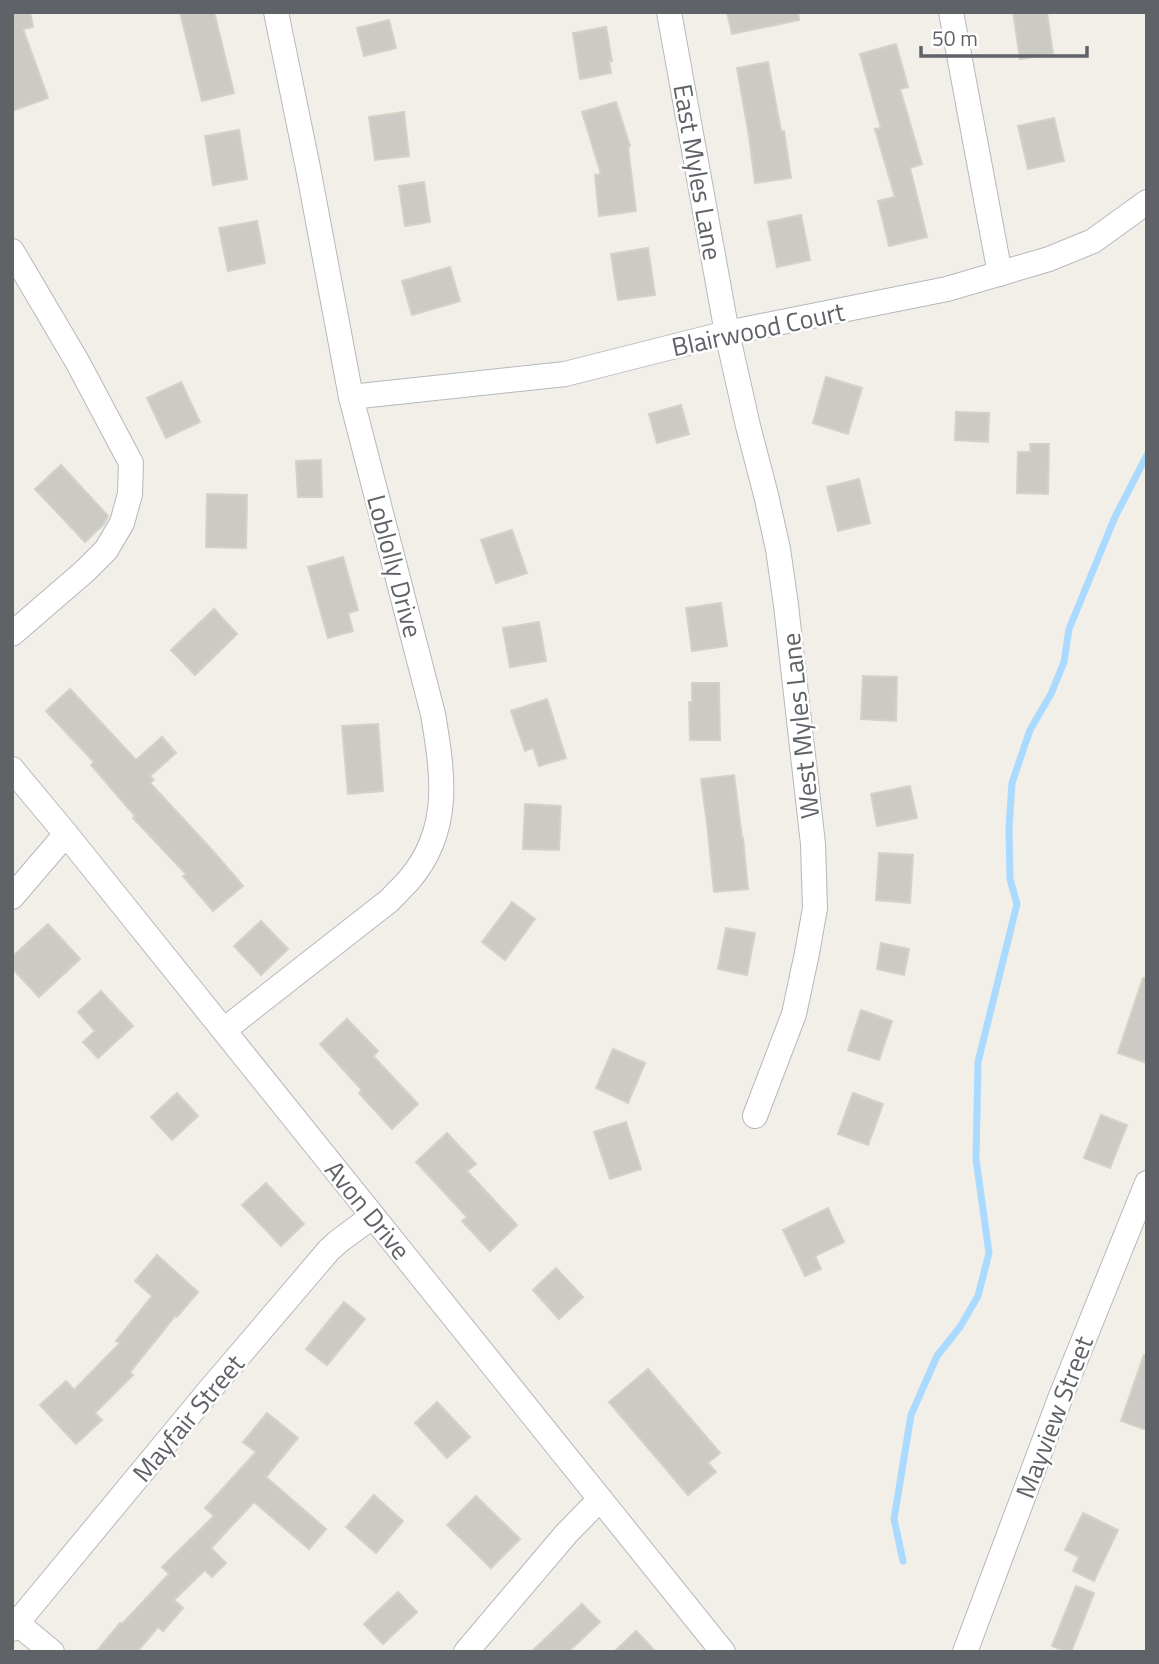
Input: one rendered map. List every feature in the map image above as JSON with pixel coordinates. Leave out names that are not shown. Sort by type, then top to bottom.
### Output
[{"type":"street","name":"Loblolly Drive","points":[[224,1030],[390,900],[410,879],[426,855],[437,829],[442,800],[440,757],[433,715],[351,397],[276,12]]},
{"type":"street","name":"East Myles Lane","points":[[669,12],[727,333]]},
{"type":"street","points":[[951,12],[1000,274]]},
{"type":"street","name":"Blairwood Court","points":[[351,397],[565,374],[727,333],[947,289],[1049,259],[1093,241],[1147,202]]},
{"type":"street","points":[[12,251],[78,363],[131,463],[130,494],[122,523],[106,550],[12,634]]},
{"type":"street","name":"West Myles Lane","points":[[727,333],[778,549],[813,844],[815,908],[794,1014],[755,1116]]},
{"type":"street","name":"Avon Drive","points":[[12,769],[723,1652]]},
{"type":"street","points":[[12,897],[66,834]]},
{"type":"street","name":"Mayview Street","points":[[965,1652],[1061,1396],[1147,1183]]},
{"type":"street","name":"Mayfair Street","points":[[14,1624],[329,1250],[373,1216]]},
{"type":"street","points":[[466,1652],[566,1534],[600,1499]]},
{"type":"street","points":[[14,1624],[52,1652]]},
{"type":"building","points":[[12,12],[30,12],[33,27],[23,29],[48,98],[12,111]]},
{"type":"building","points":[[180,12],[214,12],[234,93],[202,101]]},
{"type":"building","points":[[727,12],[798,12],[799,20],[732,34]]},
{"type":"building","points":[[1013,12],[1047,12],[1053,54],[1020,59]]},
{"type":"building","points":[[389,20],[396,48],[364,56],[357,28]]},
{"type":"building","points":[[606,27],[612,61],[609,61],[611,73],[580,79],[573,33]]},
{"type":"building","points":[[896,44],[908,87],[900,89],[922,164],[910,168],[927,237],[889,246],[878,201],[895,197],[875,129],[881,128],[860,54]]},
{"type":"building","points":[[768,62],[781,131],[784,131],[791,178],[755,183],[737,68]]},
{"type":"building","points":[[616,102],[630,146],[636,211],[599,216],[595,175],[601,174],[582,112]]},
{"type":"building","points":[[404,112],[409,156],[375,160],[369,117]]},
{"type":"building","points":[[1054,118],[1064,161],[1028,169],[1018,126]]},
{"type":"building","points":[[239,130],[247,179],[213,185],[205,136]]},
{"type":"building","points":[[424,182],[430,222],[405,226],[399,186]]},
{"type":"building","points":[[801,215],[810,260],[777,267],[768,222]]},
{"type":"building","points":[[257,221],[265,263],[228,271],[219,228]]},
{"type":"building","points":[[648,248],[655,295],[618,300],[611,254]]},
{"type":"building","points":[[450,267],[460,301],[412,315],[402,281]]},
{"type":"building","points":[[826,377],[862,388],[848,434],[813,423]]},
{"type":"building","points":[[181,382],[200,422],[166,438],[147,398]]},
{"type":"building","points":[[681,405],[689,434],[657,443],[649,414]]},
{"type":"building","points":[[956,412],[989,413],[988,442],[955,440]]},
{"type":"building","points":[[1030,444],[1049,444],[1048,494],[1017,493],[1018,452],[1031,452]]},
{"type":"building","points":[[321,460],[322,497],[298,497],[296,461]]},
{"type":"building","points":[[61,465],[108,516],[104,524],[85,542],[35,489]]},
{"type":"building","points":[[859,479],[870,523],[838,531],[827,487]]},
{"type":"building","points":[[207,494],[247,495],[246,548],[206,547]]},
{"type":"building","points":[[512,530],[527,573],[496,583],[481,540]]},
{"type":"building","points":[[343,557],[358,610],[348,613],[353,631],[328,638],[308,567]]},
{"type":"building","points":[[721,603],[727,646],[692,651],[686,608]]},
{"type":"building","points":[[214,609],[237,634],[195,675],[171,650]]},
{"type":"building","points":[[539,622],[546,661],[510,667],[503,628]]},
{"type":"building","points":[[863,676],[897,677],[896,721],[861,719]]},
{"type":"building","points":[[692,683],[719,683],[720,740],[690,740],[689,702],[692,702]]},
{"type":"building","points":[[70,689],[136,760],[162,737],[176,753],[150,776],[154,780],[150,783],[243,886],[213,911],[183,876],[186,874],[133,818],[135,816],[91,765],[94,762],[46,711]]},
{"type":"building","points":[[547,699],[566,758],[539,766],[533,748],[525,751],[511,711]]},
{"type":"building","points":[[378,724],[383,791],[348,794],[342,726]]},
{"type":"building","points":[[734,775],[748,889],[714,892],[701,779]]},
{"type":"building","points":[[910,786],[917,818],[877,826],[871,794]]},
{"type":"building","points":[[525,804],[561,806],[559,850],[523,849]]},
{"type":"building","points":[[879,853],[913,855],[910,903],[876,900]]},
{"type":"building","points":[[512,902],[535,919],[505,960],[482,942]]},
{"type":"building","points":[[261,921],[288,949],[261,975],[234,946]]},
{"type":"building","points":[[48,924],[80,959],[39,997],[12,968],[12,957]]},
{"type":"building","points":[[726,928],[755,933],[747,975],[718,969]]},
{"type":"building","points":[[881,943],[909,949],[904,975],[877,969]]},
{"type":"building","points":[[1143,978],[1147,978],[1147,1063],[1118,1053]]},
{"type":"building","points":[[101,991],[133,1026],[98,1058],[83,1042],[95,1031],[78,1012]]},
{"type":"building","points":[[861,1010],[892,1021],[879,1060],[848,1050]]},
{"type":"building","points":[[347,1019],[378,1051],[373,1056],[418,1104],[392,1129],[359,1093],[362,1090],[320,1044]]},
{"type":"building","points":[[613,1049],[645,1063],[628,1103],[596,1088]]},
{"type":"building","points":[[177,1093],[198,1116],[172,1140],[151,1117]]},
{"type":"building","points":[[853,1093],[883,1104],[868,1145],[838,1134]]},
{"type":"building","points":[[1101,1115],[1127,1125],[1110,1168],[1084,1158]]},
{"type":"building","points":[[626,1122],[641,1169],[610,1179],[594,1132]]},
{"type":"building","points":[[447,1133],[476,1164],[467,1171],[517,1225],[490,1251],[462,1221],[467,1217],[416,1162]]},
{"type":"building","points":[[266,1183],[304,1224],[281,1246],[242,1205]]},
{"type":"building","points":[[828,1208],[844,1242],[815,1256],[821,1269],[805,1276],[783,1230]]},
{"type":"building","points":[[157,1255],[198,1292],[130,1372],[133,1375],[95,1413],[102,1420],[76,1444],[40,1405],[66,1381],[74,1390],[120,1343],[116,1341],[152,1296],[135,1281]]},
{"type":"building","points":[[556,1268],[583,1297],[559,1319],[533,1290]]},
{"type":"building","points":[[344,1302],[365,1319],[327,1365],[306,1349]]},
{"type":"building","points":[[1144,1355],[1147,1356],[1147,1430],[1121,1421]]},
{"type":"building","points":[[648,1369],[720,1453],[708,1463],[716,1472],[688,1495],[609,1402]]},
{"type":"building","points":[[437,1402],[470,1437],[447,1458],[415,1423]]},
{"type":"building","points":[[267,1413],[298,1438],[266,1477],[326,1529],[309,1549],[254,1502],[211,1548],[226,1563],[212,1577],[205,1570],[174,1600],[183,1608],[163,1631],[158,1627],[137,1652],[96,1652],[120,1623],[122,1624],[169,1574],[162,1567],[214,1516],[205,1508],[256,1452],[243,1442]]},
{"type":"building","points":[[374,1495],[403,1521],[376,1553],[346,1527]]},
{"type":"building","points":[[476,1496],[520,1539],[491,1568],[447,1525]]},
{"type":"building","points":[[1083,1513],[1118,1530],[1094,1581],[1073,1571],[1079,1557],[1065,1550]]},
{"type":"building","points":[[1076,1586],[1094,1593],[1071,1652],[1066,1652],[1052,1646]]},
{"type":"building","points":[[398,1592],[417,1612],[383,1644],[364,1624]]},
{"type":"building","points":[[582,1604],[600,1622],[568,1652],[531,1652]]},
{"type":"building","points":[[636,1631],[656,1652],[614,1652]]},
{"type":"waterway","points":[[903,1561],[894,1519],[911,1415],[937,1356],[960,1327],[978,1296],[989,1253],[976,1159],[978,1062],[1017,904],[1010,879],[1012,783],[1030,730],[1051,694],[1064,662],[1069,629],[1115,517],[1147,455]]}]
